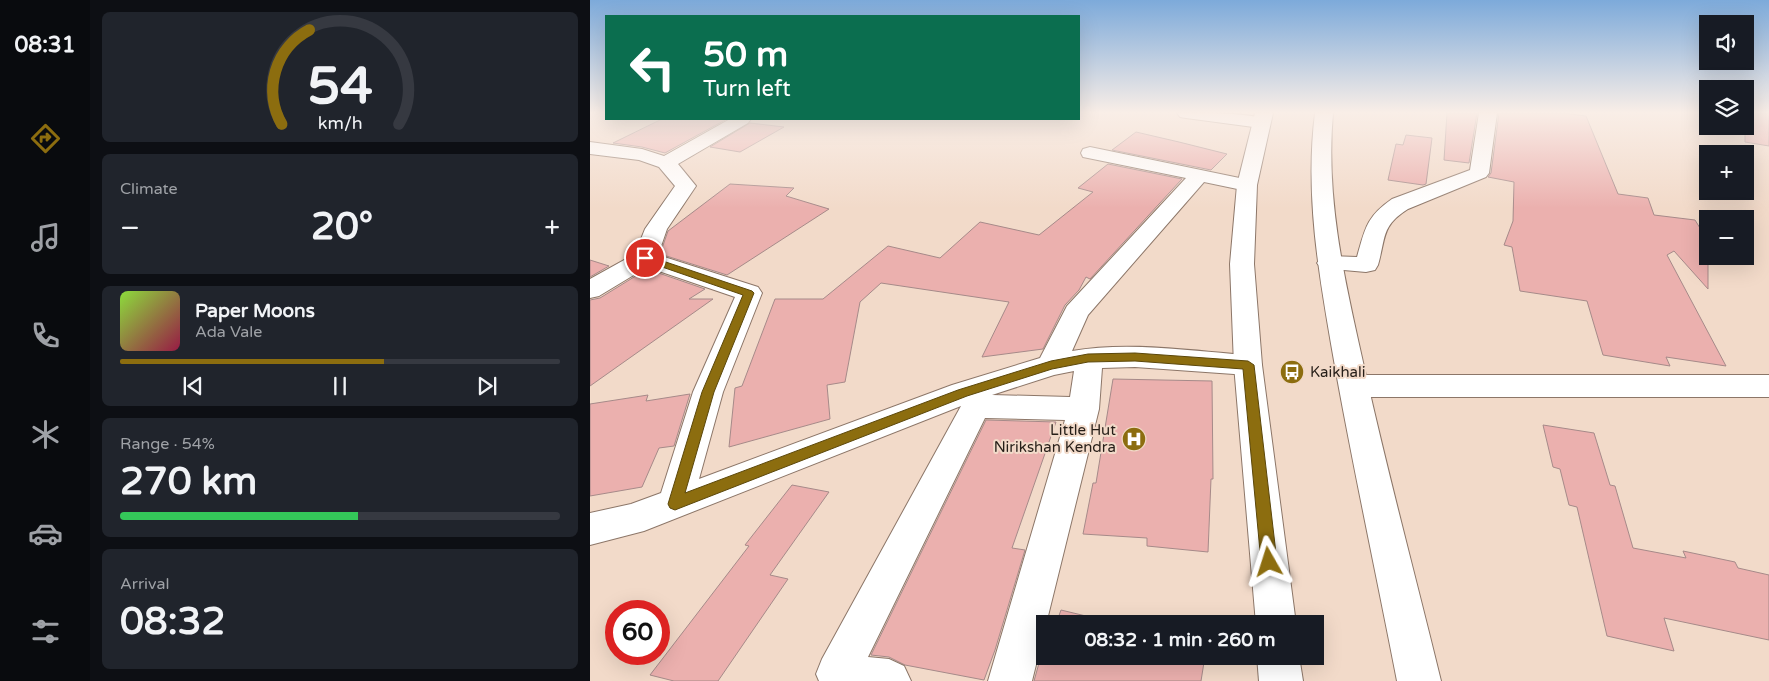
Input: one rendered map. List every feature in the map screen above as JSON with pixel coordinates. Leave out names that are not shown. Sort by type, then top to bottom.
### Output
[{"type":"street","points":[[666,163],[697,145]]},
{"type":"street","points":[[1256,145],[1247,185],[1242,264],[1248,365],[1275,615]]},
{"type":"street","points":[[1321,145],[1321,173],[1329,263],[1419,681]]},
{"type":"street","points":[[1329,263],[1366,265],[1374,230],[1378,222],[1388,211],[1400,204],[1479,173],[1483,145]]},
{"type":"street","points":[[590,148],[642,155],[666,163],[686,186],[656,229],[645,258],[590,290]]},
{"type":"street","points":[[1090,153],[1247,185]]},
{"type":"street","points":[[1051,365],[1076,312],[1200,175]]},
{"type":"street","points":[[645,258],[749,293],[708,392],[675,504]]},
{"type":"street","points":[[590,529],[631,520],[963,393],[1051,365],[1088,358],[1135,357],[1248,365]]},
{"type":"street","points":[[1010,681],[1084,408],[1088,377],[1088,358]]},
{"type":"street","points":[[1354,386],[1769,386]]},
{"type":"street","points":[[889,681],[837,674],[976,406],[1084,408]]},
{"type":"street","points":[[1279,665],[1281,681]]},
{"type":"building","points":[[626,145],[680,145],[665,153]]},
{"type":"building","points":[[714,145],[753,145],[740,152],[710,147]]},
{"type":"building","points":[[1119,145],[1190,145],[1227,154],[1211,170],[1112,150]]},
{"type":"building","points":[[1396,145],[1431,145],[1426,184],[1388,180]]},
{"type":"building","points":[[1445,145],[1472,145],[1469,163],[1444,160]]},
{"type":"building","points":[[1495,145],[1598,145],[1618,194],[1648,198],[1654,215],[1695,220],[1699,226],[1699,265],[1708,265],[1708,289],[1674,251],[1667,255],[1726,366],[1666,357],[1670,366],[1603,355],[1587,301],[1520,291],[1512,247],[1504,245],[1513,221],[1514,182],[1488,177],[1491,173]]},
{"type":"building","points":[[1108,164],[1182,179],[1090,279],[1086,277],[1079,290],[1065,305],[1043,349],[982,357],[1009,302],[881,283],[860,302],[845,382],[827,385],[830,419],[729,447],[735,388],[742,386],[775,299],[823,299],[888,246],[940,258],[980,222],[1039,235],[1093,192],[1078,188]]},
{"type":"building","points":[[730,184],[794,188],[786,196],[829,209],[727,275],[660,254],[668,231]]},
{"type":"building","points":[[590,260],[609,266],[590,277]]},
{"type":"building","points":[[647,269],[705,289],[689,299],[713,299],[590,386],[590,300],[600,298]]},
{"type":"building","points":[[1113,379],[1212,381],[1213,479],[1211,479],[1208,552],[1147,546],[1147,538],[1083,534],[1093,483],[1096,483]]},
{"type":"building","points":[[690,394],[674,446],[659,448],[642,487],[590,496],[590,404],[648,395],[646,401]]},
{"type":"building","points":[[986,420],[1056,422],[1012,548],[1025,550],[984,680],[905,665],[889,657],[871,655]]},
{"type":"building","points":[[1543,425],[1594,433],[1610,485],[1615,486],[1633,548],[1686,558],[1683,551],[1735,562],[1738,568],[1769,575],[1769,640],[1664,618],[1674,651],[1607,636],[1577,507],[1569,505],[1560,469],[1553,467]]},
{"type":"building","points":[[792,485],[829,492],[770,575],[788,579],[718,681],[674,681],[650,675],[658,665],[670,665],[670,649],[749,546],[745,545]]},
{"type":"building","points":[[1061,610],[1082,615],[1059,615]]},
{"type":"building","points":[[1038,665],[1204,665],[1201,681],[1034,681]]},
{"type":"place","name":"Kaikhali","points":[[1292,372]]},
{"type":"place","name":"Little Hut Nirikshan Kendra","points":[[1134,439]]},
{"type":"route","points":[[645,258],[749,293],[708,392],[675,504],[963,393],[1051,365],[1088,358],[1135,357],[1248,365],[1269,562]]}]
